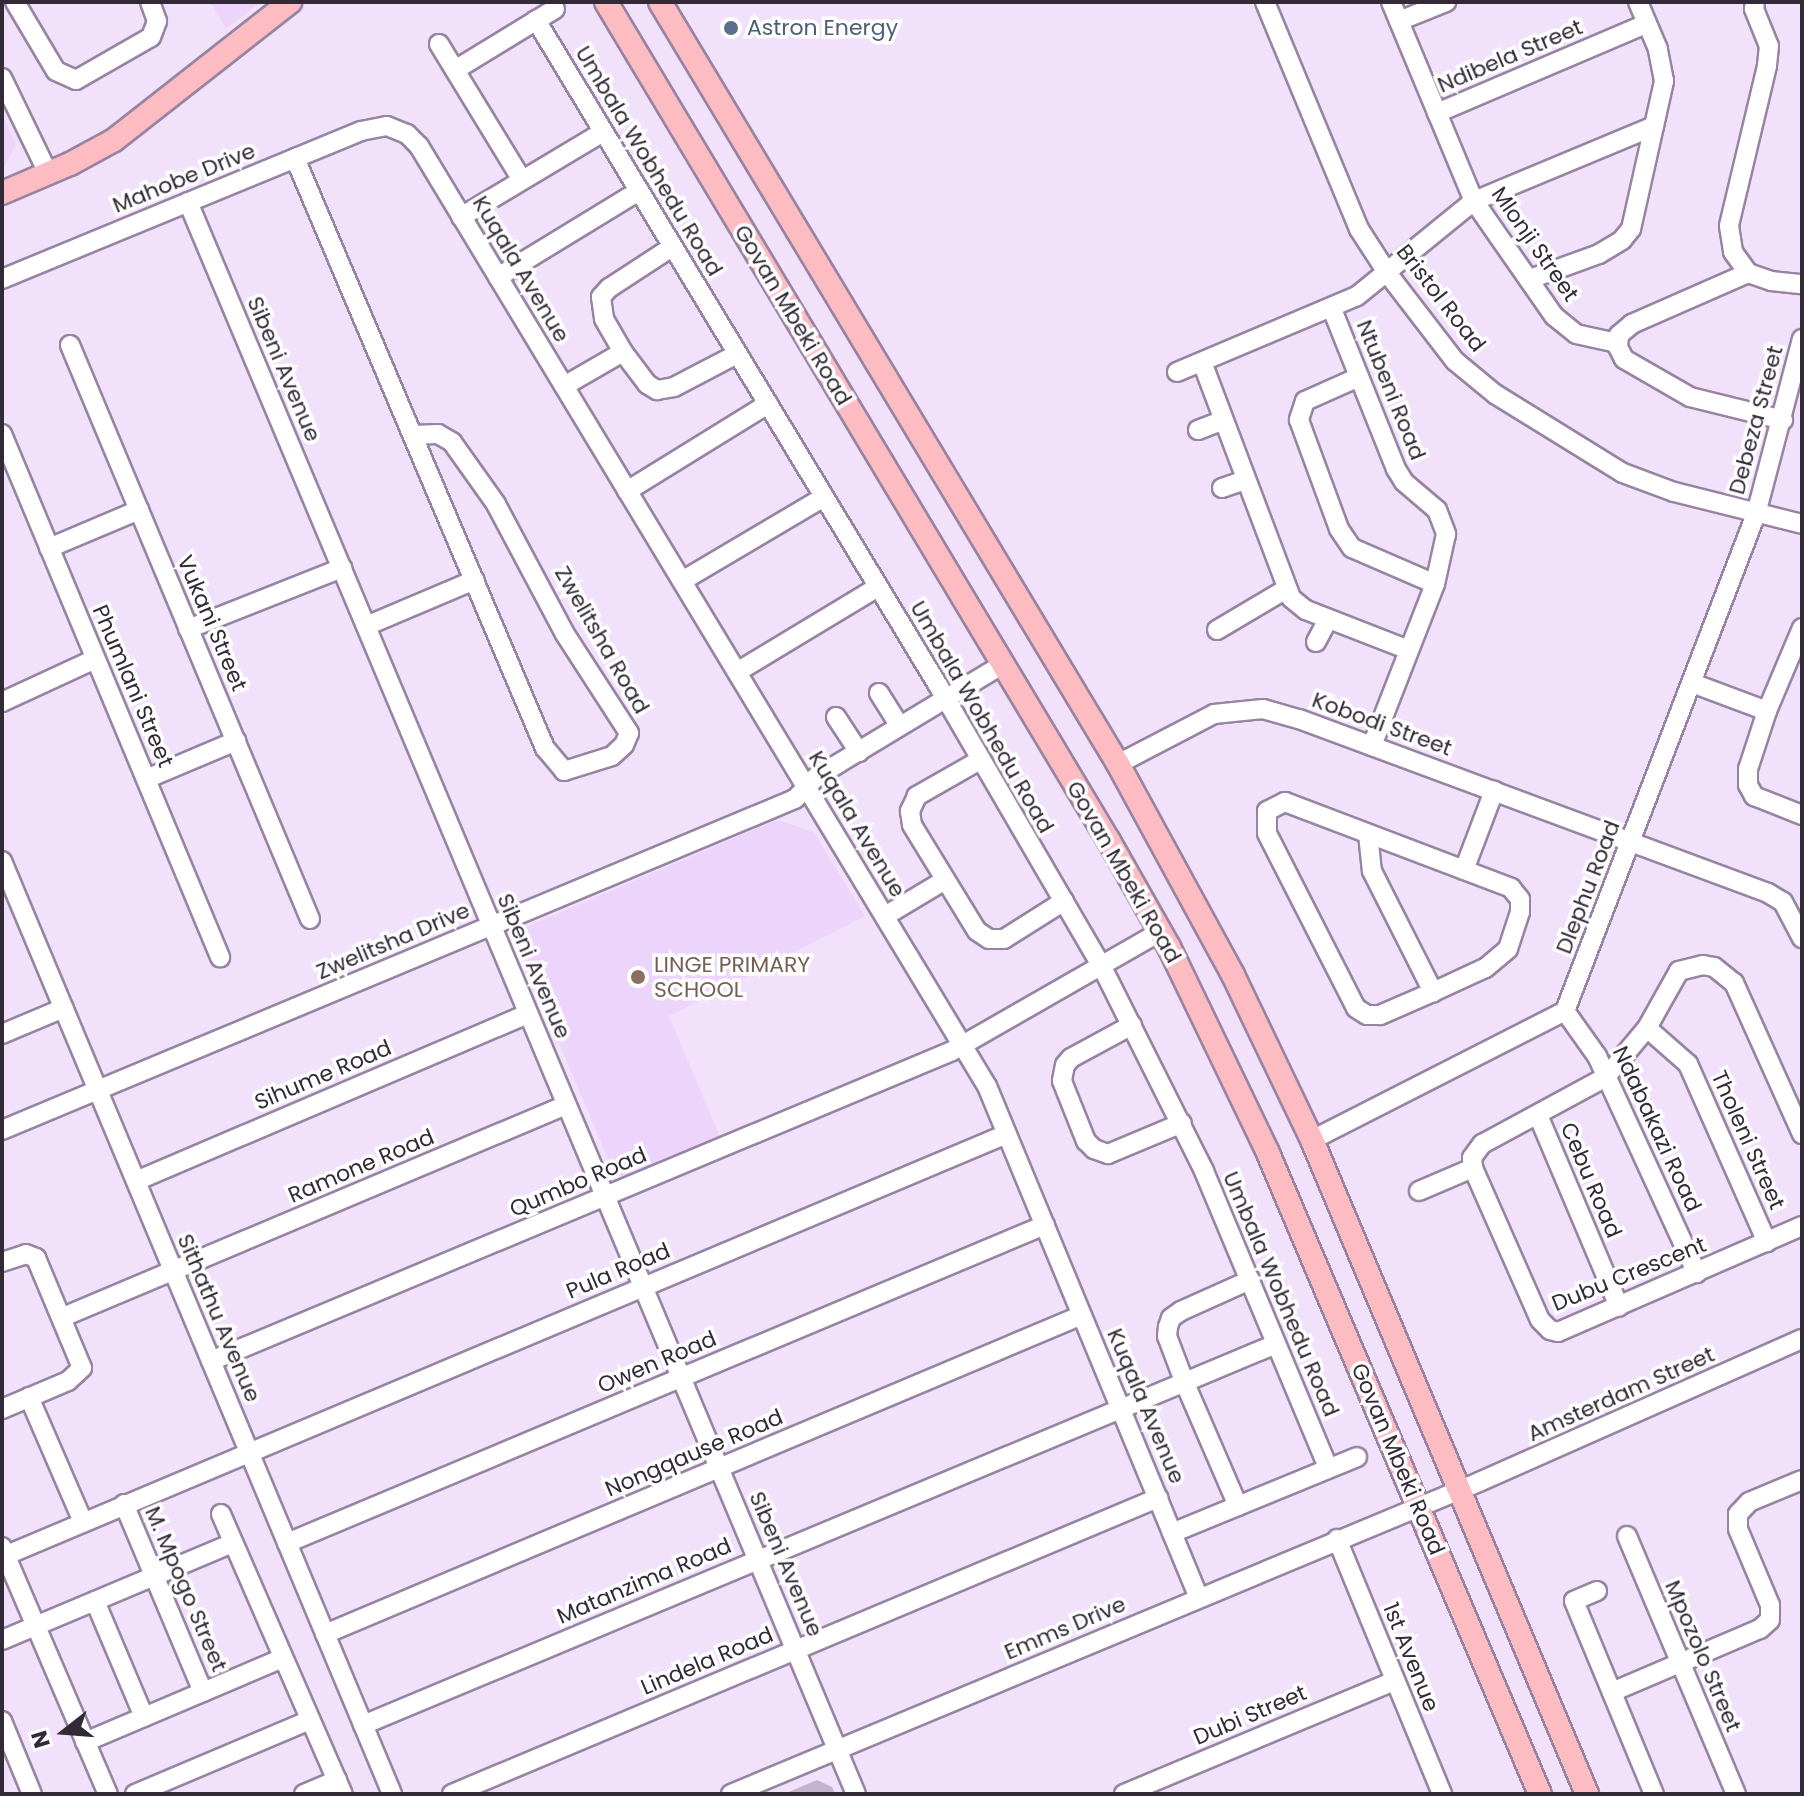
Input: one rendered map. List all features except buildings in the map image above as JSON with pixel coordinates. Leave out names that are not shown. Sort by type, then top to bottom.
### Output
[{"type":"main road","points":[[2,193],[114,140],[290,2]]},
{"type":"main road","name":"Govan Mbeki Road","points":[[606,2],[1160,932],[1268,1153],[1540,1794]]},
{"type":"main road","name":"Govan Mbeki Road","points":[[660,2],[1118,764],[1233,975],[1312,1140],[1587,1794]]},
{"type":"street","points":[[15,2],[56,71],[76,80],[151,37],[157,21],[150,2]]},
{"type":"street","name":"Bristol Road","points":[[1265,2],[1359,229],[1388,274],[1446,351],[1495,394],[1623,473],[1674,492],[1802,524]]},
{"type":"street","name":"Mlonji Street","points":[[1391,2],[1474,201],[1554,316],[1566,328],[1585,338],[1617,343]]},
{"type":"street","points":[[1399,21],[1446,2]]},
{"type":"street","points":[[1530,279],[1599,254],[1622,240],[1636,213],[1663,69],[1638,2]]},
{"type":"street","points":[[1748,273],[1733,252],[1729,226],[1767,66],[1769,46],[1754,9],[1755,2]]},
{"type":"street","points":[[455,70],[555,9]]},
{"type":"street","name":"Umbala Wobhedu Road","points":[[536,20],[945,699],[1101,965],[1182,1123],[1328,1468]]},
{"type":"street","name":"Ndibela Street","points":[[1437,113],[1646,24]]},
{"type":"street","points":[[439,44],[522,180]]},
{"type":"street","points":[[2,78],[48,173]]},
{"type":"street","name":"Mahobe Drive","points":[[2,279],[361,131],[387,126]]},
{"type":"street","name":"Kuqala Avenue","points":[[387,126],[407,134],[419,146],[987,1086],[1199,1598]]},
{"type":"street","points":[[1177,372],[1332,309],[1388,274],[1474,201],[1654,126]]},
{"type":"street","points":[[461,217],[603,132]]},
{"type":"street","name":"Zwelitsha Road","points":[[295,158],[549,755],[564,771],[594,763],[619,751],[629,733],[565,634],[496,504],[444,436],[413,435]]},
{"type":"street","points":[[498,277],[639,191]]},
{"type":"street","name":"Sibeni Avenue","points":[[188,202],[856,1794]]},
{"type":"street","points":[[672,247],[609,288],[601,297],[604,319],[623,352],[647,384],[657,390],[674,387],[737,354]]},
{"type":"street","points":[[1783,420],[1690,397],[1624,359],[1617,343],[1619,335],[1632,324],[1748,273],[1802,284]]},
{"type":"street","name":"Ntubeni Road","points":[[1332,309],[1396,469],[1404,482],[1437,510],[1445,525],[1445,550],[1435,584],[1372,746]]},
{"type":"street","name":"Debeza Street","points":[[1756,514],[1802,339]]},
{"type":"street","name":"Vukani Street","points":[[70,345],[310,919]]},
{"type":"street","points":[[564,386],[623,352]]},
{"type":"street","points":[[1202,362],[1286,589],[1299,606],[1409,650]]},
{"type":"street","points":[[1359,377],[1305,401],[1299,420],[1345,539],[1362,555],[1435,584]]},
{"type":"street","points":[[627,491],[768,404]]},
{"type":"street","points":[[1198,430],[1222,421]]},
{"type":"street","name":"Phumlani Street","points":[[2,434],[220,957]]},
{"type":"street","points":[[1222,488],[1245,480]]},
{"type":"street","points":[[682,581],[824,497]]},
{"type":"street","points":[[49,548],[139,510]]},
{"type":"street","name":"Dlephu Road","points":[[1565,1011],[1756,514]]},
{"type":"street","points":[[188,629],[342,568]]},
{"type":"street","points":[[366,626],[475,580]]},
{"type":"street","points":[[737,672],[878,587]]},
{"type":"street","points":[[1217,630],[1286,589]]},
{"type":"street","points":[[1316,642],[1328,619]]},
{"type":"street","points":[[1802,628],[1767,711],[1748,769],[1748,785],[1754,796],[1802,815]]},
{"type":"street","points":[[2,702],[95,659]]},
{"type":"street","name":"Zwelitsha Drive","points":[[2,1130],[795,799],[816,777],[1003,664]]},
{"type":"street","points":[[1692,683],[1767,711]]},
{"type":"street","points":[[879,693],[900,726]]},
{"type":"street","name":"Kobodi Street","points":[[1118,764],[1214,714],[1243,708],[1263,709],[1299,719],[1768,893],[1783,902],[1802,938]]},
{"type":"street","points":[[836,717],[859,752]]},
{"type":"street","points":[[146,779],[236,741]]},
{"type":"street","points":[[980,760],[911,803],[912,825],[977,931],[989,939],[1004,939],[1064,901]]},
{"type":"street","points":[[1464,870],[1494,791]]},
{"type":"street","points":[[1285,802],[1368,834],[1511,888],[1520,899],[1520,912],[1508,949],[1485,968],[1380,1015],[1367,1015],[1356,1008],[1265,822],[1270,807],[1285,802]]},
{"type":"street","points":[[1368,834],[1372,871],[1433,992]]},
{"type":"street","name":"Sithathu Avenue","points":[[2,861],[9,896],[64,1008],[392,1794]]},
{"type":"street","points":[[885,916],[945,880]]},
{"type":"street","name":"Qumbo Road","points":[[211,1361],[963,1044],[1160,932]]},
{"type":"street","points":[[1419,1191],[1473,1168],[1473,1155],[1482,1144],[1606,1077],[1647,1028],[1679,971],[1687,966],[1714,967],[1734,983],[1794,1094],[1802,1134]]},
{"type":"street","points":[[2,1034],[64,1008]]},
{"type":"street","points":[[1312,1140],[1565,1011]]},
{"type":"street","name":"Ndabakazi Road","points":[[1565,1011],[1597,1056],[1697,1273]]},
{"type":"street","name":"Sihume Road","points":[[136,1181],[528,1014]]},
{"type":"street","points":[[1132,1025],[1071,1058],[1065,1065],[1062,1081],[1086,1141],[1094,1149],[1108,1154],[1182,1123]]},
{"type":"street","name":"Tholeni Street","points":[[1647,1028],[1688,1064],[1767,1242]]},
{"type":"street","name":"Ramone Road","points":[[63,1317],[566,1105]]},
{"type":"street","name":"Cebu Road","points":[[1538,1115],[1619,1307]]},
{"type":"street","name":"Pula Road","points":[[3,1553],[1007,1134]]},
{"type":"street","name":"Dubu Crescent","points":[[1473,1168],[1544,1326],[1558,1332],[1802,1226]]},
{"type":"street","name":"Owen Road","points":[[287,1543],[1045,1225]]},
{"type":"street","points":[[2,1262],[26,1254],[36,1258],[81,1361],[80,1373],[2,1409]]},
{"type":"street","points":[[1238,1506],[1167,1336],[1171,1318],[1250,1280]]},
{"type":"street","name":"Nongqause Road","points":[[325,1634],[1082,1315]]},
{"type":"street","name":"Amsterdam Street","points":[[1418,1506],[1802,1339]]},
{"type":"street","name":"Matanzima Road","points":[[363,1725],[1276,1344]]},
{"type":"street","points":[[29,1397],[83,1522]]},
{"type":"street","points":[[1172,1533],[1357,1457]]},
{"type":"street","points":[[1612,1692],[1760,1629],[1770,1620],[1770,1605],[1738,1529],[1738,1514],[1749,1502],[1802,1480]]},
{"type":"street","name":"Lindela Road","points":[[452,1794],[1158,1498]]},
{"type":"street","name":"M. Mpogo Street","points":[[124,1504],[203,1692]]},
{"type":"street","name":"Emms Drive","points":[[731,1794],[1418,1506]]},
{"type":"street","points":[[221,1514],[340,1787],[304,1794]]},
{"type":"street","name":"Mpozolo Street","points":[[1627,1536],[1736,1794]]},
{"type":"street","name":"1st Avenue","points":[[1337,1539],[1442,1794]]},
{"type":"street","points":[[2,1640],[233,1543]]},
{"type":"street","points":[[3,1553],[108,1794]]},
{"type":"street","points":[[1597,1591],[1574,1601],[1654,1794]]},
{"type":"street","points":[[95,1601],[144,1717]]},
{"type":"street","points":[[85,1742],[283,1658]]},
{"type":"street","name":"Dubi Street","points":[[1124,1794],[1394,1681]]},
{"type":"street","points":[[135,1794],[310,1720]]},
{"type":"street","points":[[2,1721],[32,1794]]},
{"type":"shaded area","points":[[210,2],[261,2],[226,29]]},
{"type":"shaded area","points":[[2,115],[16,144],[2,172]]},
{"type":"shaded area","name":"LINGE PRIMARY SCHOOL","points":[[777,820],[814,832],[865,916],[669,1016],[720,1137],[624,1177],[614,1173],[515,939],[517,931]]},
{"type":"shaded area","points":[[817,1780],[832,1787],[835,1794],[784,1794]]},
{"type":"place","name":"Astron Energy","points":[[731,28]]},
{"type":"place","name":"LINGE PRIMARY SCHOOL","points":[[638,977]]}]
